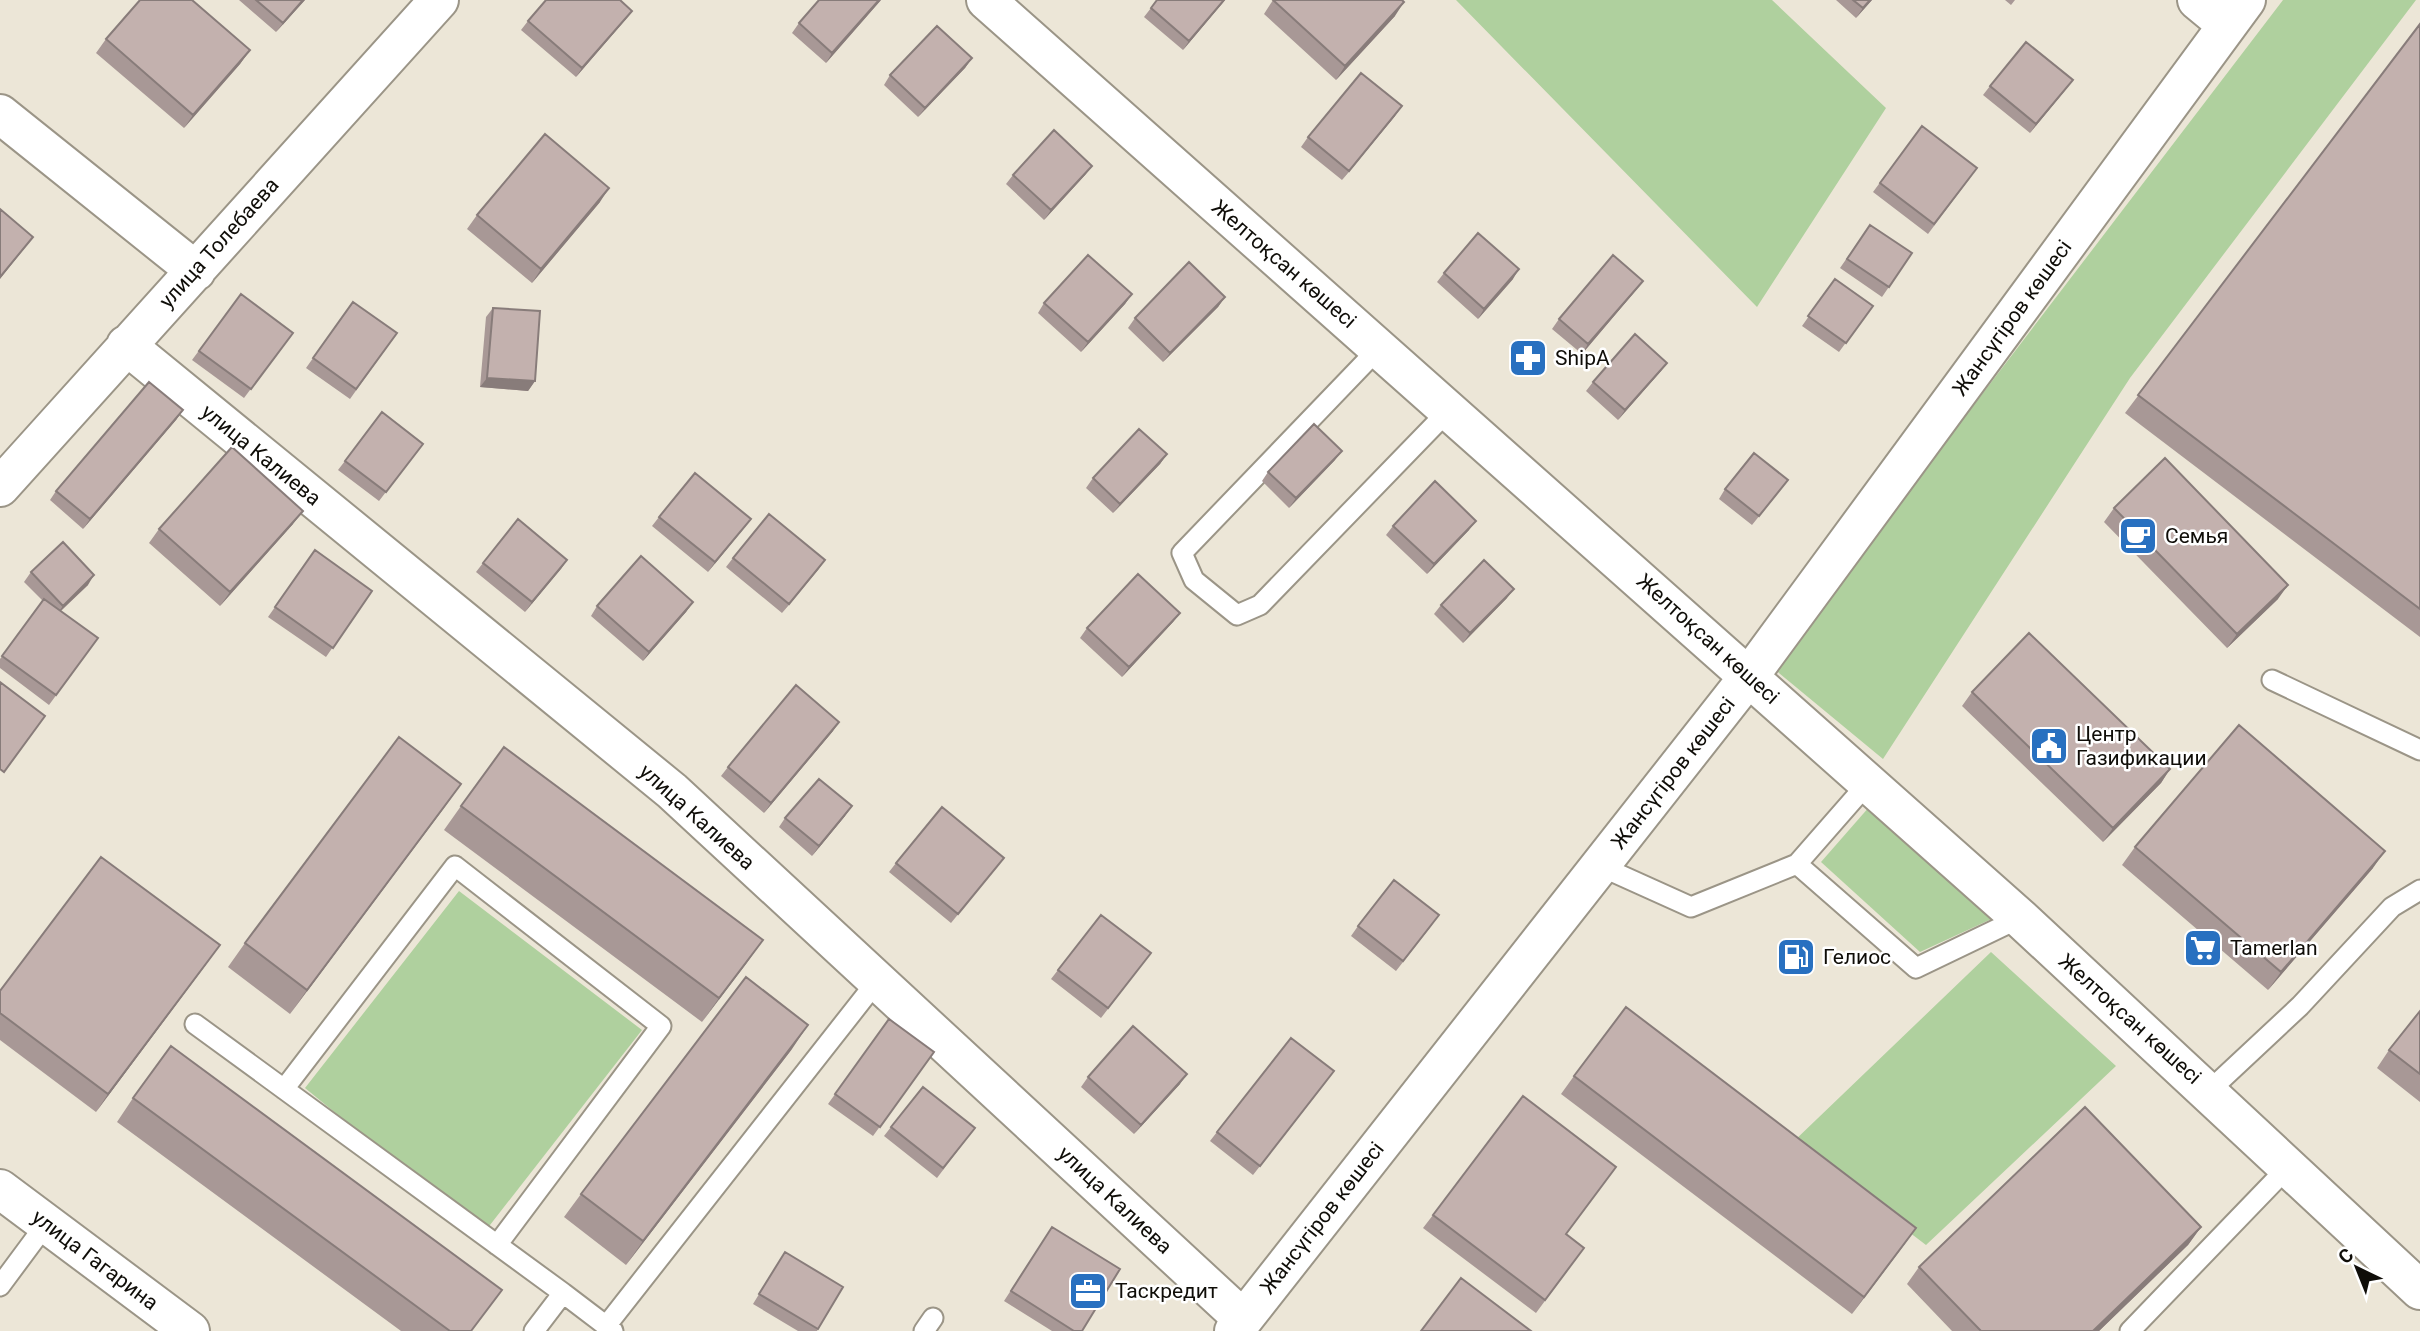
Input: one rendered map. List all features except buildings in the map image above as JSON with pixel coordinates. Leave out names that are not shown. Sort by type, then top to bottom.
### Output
[{"type":"main road","name":"улица Толебаева","points":[[0,487],[439,0]]},
{"type":"main road","name":"Желтоқсан көшесі","points":[[986,0],[2020,918],[2420,1290]]},
{"type":"main road","points":[[2197,0],[2236,12]]},
{"type":"main road","name":"Жансүгіров көшесі","points":[[1239,1325],[1750,676],[2236,12]]},
{"type":"main road","points":[[0,114],[196,271]]},
{"type":"main road","name":"улица Калиева","points":[[126,345],[672,792],[877,981],[1239,1325]]},
{"type":"main road","name":"улица Гагарина","points":[[0,1189],[190,1331]]},
{"type":"lane","points":[[1379,348],[1182,553],[1194,580],[1237,615],[1260,606],[1450,410]]},
{"type":"lane","points":[[2272,680],[2420,750]]},
{"type":"lane","points":[[1600,866],[1691,907],[1797,864],[1867,784]]},
{"type":"lane","points":[[1797,864],[1916,968],[2020,918]]},
{"type":"lane","points":[[284,1089],[454,866],[661,1026],[498,1245]]},
{"type":"lane","points":[[2209,1091],[2300,1006],[2392,907],[2420,890]]},
{"type":"lane","points":[[195,1024],[610,1328],[877,981]]},
{"type":"lane","points":[[2130,1331],[2288,1167]]},
{"type":"lane","points":[[0,1286],[46,1224]]},
{"type":"lane","points":[[534,1331],[563,1293]]},
{"type":"green space","points":[[1456,0],[1772,0],[1886,108],[1757,307]]},
{"type":"green space","points":[[2283,0],[2416,0],[2130,378],[1883,759],[1773,668]]},
{"type":"green space","points":[[1870,806],[1998,916],[1920,952],[1821,862]]},
{"type":"green space","points":[[459,891],[642,1030],[483,1234],[305,1088]]},
{"type":"green space","points":[[1991,952],[2116,1066],[1926,1245],[1792,1143]]},
{"type":"place","name":"ShipA","points":[[1528,358]]},
{"type":"place","name":"Семья","points":[[2138,536]]},
{"type":"place","name":"Центр Газификации","points":[[2049,746]]},
{"type":"place","name":"Tamerlan","points":[[2203,948]]},
{"type":"place","name":"Гелиос","points":[[1796,957]]},
{"type":"place","name":"Таскредит","points":[[1088,1291]]}]
